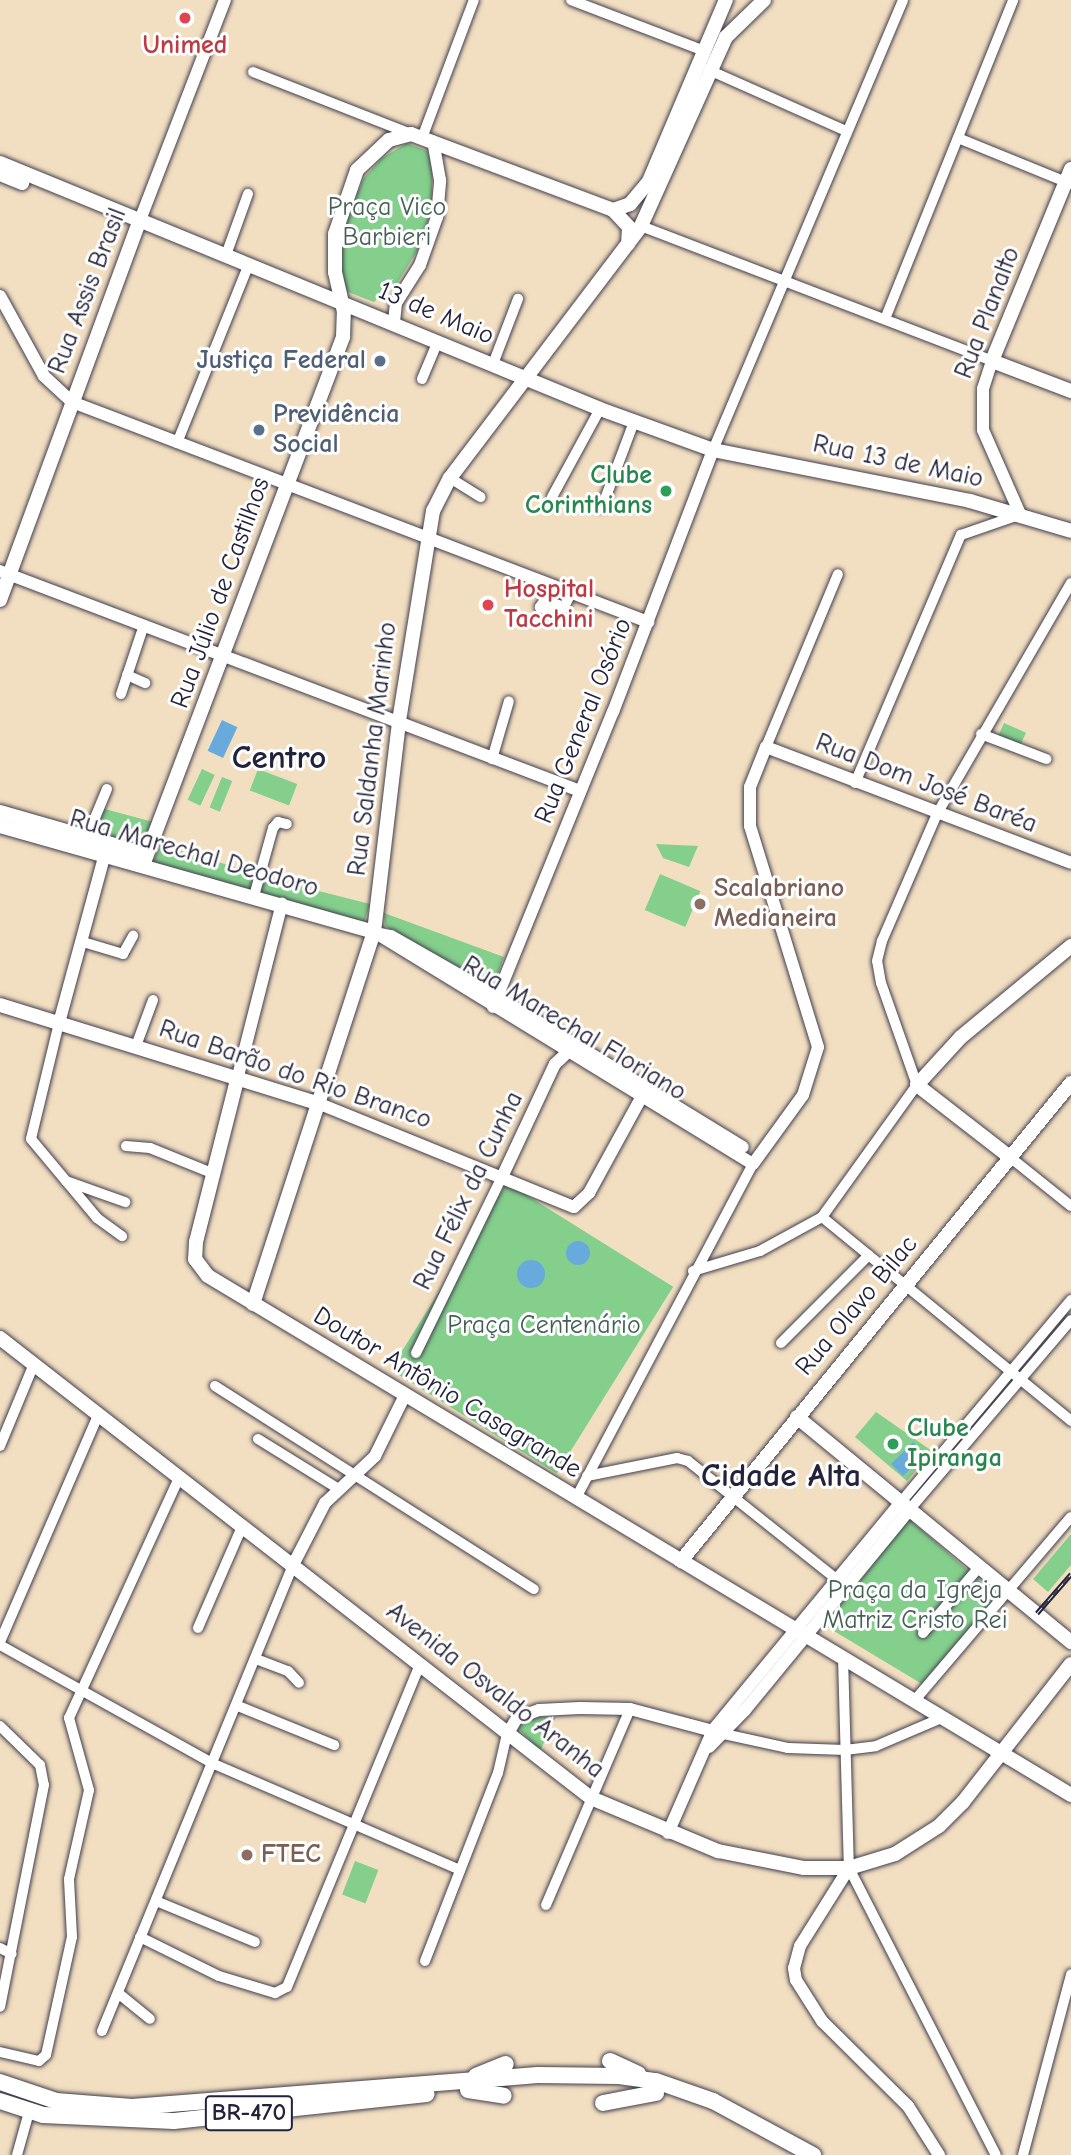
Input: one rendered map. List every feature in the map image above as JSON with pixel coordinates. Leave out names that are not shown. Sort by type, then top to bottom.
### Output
[{"type":"highway","points":[[610,2062],[656,2087]]},
{"type":"highway","points":[[467,2086],[506,2064]]},
{"type":"highway","name":"BR-470","points":[[0,2101],[29,2112],[174,2121],[572,2074],[656,2087],[713,2101],[813,2155]]},
{"type":"highway","name":"BR-470","points":[[0,2082],[56,2101],[132,2107],[467,2086],[501,2091],[576,2082],[656,2087],[709,2109],[798,2155]]},
{"type":"highway","points":[[603,2103],[656,2087]]},
{"type":"main road","points":[[613,210],[630,204],[649,181],[702,50],[726,0]]},
{"type":"main road","name":"Rua Saldanha Marinho","points":[[253,1304],[380,933],[399,720],[433,511],[450,478],[641,226],[678,152],[709,70],[738,21],[764,0]]},
{"type":"main road","points":[[422,138],[613,210],[629,227],[628,245]]},
{"type":"main road","name":"Rua Júlio de Castilhos","points":[[343,337],[342,300],[334,248],[337,218],[350,184],[374,150],[422,138]]},
{"type":"main road","name":"13 de Maio","points":[[0,163],[29,177],[342,300],[600,409],[713,450]]},
{"type":"main road","points":[[0,168],[29,177]]},
{"type":"main road","name":"13 de Maio","points":[[0,174],[140,220]]},
{"type":"main road","name":"Rua Planalto","points":[[992,361],[1069,178]]},
{"type":"main road","name":"Rua Assis Brasil","points":[[0,600],[5,573],[140,220]]},
{"type":"main road","name":"Rua Júlio de Castilhos","points":[[144,860],[226,655],[343,337],[355,317],[369,312]]},
{"type":"main road","points":[[992,361],[1071,391]]},
{"type":"main road","name":"Rua 13 de Maio","points":[[713,450],[1020,514],[1071,531]]},
{"type":"main road","name":"Rua Marechal Deodoro","points":[[0,813],[87,837],[144,860],[380,933]]},
{"type":"main road","name":"Rua Marechal Deodoro","points":[[0,826],[105,854],[144,860]]},
{"type":"main road","points":[[1011,1158],[917,1084],[961,1037],[1071,946]]},
{"type":"main road","name":"Rua Barão do Rio Branco","points":[[0,1005],[238,1076],[320,1104]]},
{"type":"main road","points":[[212,1173],[238,1076]]},
{"type":"main road","name":"Rua Olavo Bilac","points":[[681,1561],[1071,1083]]},
{"type":"main road","name":"Doutor Antônio Casagrande","points":[[212,1173],[195,1259],[208,1276],[404,1397],[801,1631],[1071,1795]]},
{"type":"main road","name":"Avenida Osvaldo Aranha","points":[[0,1338],[591,1798],[668,1833],[767,1863],[849,1868],[895,1854],[939,1826],[1071,1664]]},
{"type":"main road","points":[[797,1417],[1071,1642]]},
{"type":"street","name":"Rua Assis Brasil","points":[[140,220],[225,0]]},
{"type":"street","points":[[394,322],[396,303],[420,265],[437,217],[440,180],[422,138],[474,0]]},
{"type":"street","points":[[571,0],[702,50]]},
{"type":"street","points":[[713,450],[845,131],[903,0]]},
{"type":"street","points":[[885,320],[1013,0]]},
{"type":"street","points":[[709,70],[845,131]]},
{"type":"street","points":[[253,72],[422,138]]},
{"type":"street","points":[[958,138],[1069,178]]},
{"type":"street","points":[[226,255],[248,194]]},
{"type":"street","points":[[641,226],[992,361]]},
{"type":"street","points":[[177,443],[249,264]]},
{"type":"street","points":[[0,296],[44,376],[72,402],[427,535],[648,622]]},
{"type":"street","points":[[493,364],[518,299]]},
{"type":"street","points":[[422,379],[438,341]]},
{"type":"street","name":"Rua Planalto","points":[[992,361],[983,389],[983,430],[1020,514]]},
{"type":"street","points":[[552,496],[600,409]]},
{"type":"street","points":[[602,507],[635,422]]},
{"type":"street","name":"Rua General Osório","points":[[495,1002],[648,622],[713,450]]},
{"type":"street","points":[[450,478],[481,496]]},
{"type":"street","points":[[855,783],[961,535],[1020,514]]},
{"type":"street","points":[[5,573],[399,720],[492,759],[580,791]]},
{"type":"street","points":[[576,1498],[693,1271],[755,1160],[803,1096],[818,1048],[750,826],[750,787],[838,574]]},
{"type":"street","points":[[693,1271],[760,1251],[822,1217],[917,1084],[881,984],[877,961],[937,814],[1071,583]]},
{"type":"street","points":[[564,607],[572,591]]},
{"type":"street","points":[[121,694],[144,625]]},
{"type":"street","points":[[127,676],[145,683]]},
{"type":"street","points":[[492,759],[509,701]]},
{"type":"street","points":[[982,734],[1046,759]]},
{"type":"street","name":"Rua Dom José Baréa","points":[[766,747],[1071,863]]},
{"type":"street","points":[[87,837],[107,789]]},
{"type":"street","points":[[254,896],[273,828],[278,822],[287,824]]},
{"type":"street","points":[[105,854],[31,1139],[97,1218],[122,1237]]},
{"type":"street","points":[[238,1076],[282,904]]},
{"type":"street","name":"Rua Marechal Floriano","points":[[380,933],[495,1002],[589,1051],[645,1091],[755,1160]]},
{"type":"street","points":[[82,942],[123,954],[133,936]]},
{"type":"street","points":[[136,1046],[153,1000]]},
{"type":"street","name":"Rua Marechal Floriano","points":[[495,1002],[565,1051],[645,1091]]},
{"type":"street","points":[[565,1051],[589,1051]]},
{"type":"street","name":"Rua Félix da Cunha","points":[[416,1353],[565,1051]]},
{"type":"street","name":"Rua Barão do Rio Branco","points":[[320,1104],[568,1206],[579,1205],[589,1193],[645,1091]]},
{"type":"street","points":[[126,1146],[150,1149],[212,1173]]},
{"type":"street","points":[[1011,1158],[1071,1206]]},
{"type":"street","points":[[65,1181],[125,1202]]},
{"type":"street","points":[[822,1217],[1071,1421]]},
{"type":"street","points":[[781,1343],[869,1255]]},
{"type":"street","points":[[1015,1377],[1071,1300]]},
{"type":"street","points":[[668,1833],[718,1732],[1015,1377],[1071,1320]]},
{"type":"street","points":[[0,1446],[34,1364]]},
{"type":"street","points":[[215,1385],[534,1589]]},
{"type":"street","points":[[102,2031],[238,1706],[293,1565],[337,1488],[357,1476],[375,1456],[404,1397]]},
{"type":"street","points":[[98,1415],[0,1644],[214,1764],[460,1870]]},
{"type":"street","points":[[258,1439],[337,1488]]},
{"type":"street","points":[[587,1476],[677,1458],[699,1466],[842,1583]]},
{"type":"street","points":[[0,2052],[39,2061],[46,2055],[70,1946],[69,1879],[89,1790],[68,1726],[80,1688],[179,1478]]},
{"type":"street","points":[[915,1700],[1071,1517]]},
{"type":"street","points":[[198,1628],[243,1527]]},
{"type":"street","points":[[923,1633],[980,1566]]},
{"type":"street","points":[[843,1657],[849,1868],[996,2155]]},
{"type":"street","points":[[256,1659],[288,1671],[299,1683]]},
{"type":"street","points":[[141,1937],[219,1976],[275,1993],[284,1990],[356,1827],[420,1664]]},
{"type":"street","points":[[238,1706],[334,1745]]},
{"type":"street","points":[[546,1905],[630,1709]]},
{"type":"street","points":[[425,1961],[498,1773],[507,1735],[517,1718],[538,1710],[630,1709],[789,1748],[845,1750],[876,1746],[944,1717]]},
{"type":"street","points":[[0,1726],[36,1760],[44,1776],[0,2007]]},
{"type":"street","points":[[849,1868],[800,1947],[794,1968],[796,1980],[822,2021],[908,2106],[939,2155]]},
{"type":"street","points":[[156,1901],[255,1942]]},
{"type":"street","points":[[0,1948],[12,1954]]},
{"type":"street","points":[[1023,2155],[1071,1974]]},
{"type":"street","points":[[118,1993],[150,2019]]},
{"type":"street","points":[[17,2155],[29,2112]]},
{"type":"green space","name":"Praça Vico Barbieri","points":[[407,143],[427,151],[432,163],[432,208],[420,246],[398,282],[374,302],[348,292],[344,284],[340,260],[344,225],[364,178],[382,158]]},
{"type":"green space","points":[[1004,723],[1026,733],[1020,746],[998,737]]},
{"type":"green space","points":[[202,769],[215,775],[200,806],[188,800]]},
{"type":"green space","points":[[258,769],[297,784],[289,806],[250,790]]},
{"type":"green space","points":[[222,777],[232,781],[220,812],[210,808]]},
{"type":"green space","points":[[101,808],[157,823],[146,851],[91,834]]},
{"type":"green space","points":[[656,844],[698,846],[689,867],[663,858]]},
{"type":"green space","points":[[160,845],[370,904],[364,922],[152,864]]},
{"type":"green space","points":[[660,874],[701,891],[685,927],[645,910]]},
{"type":"green space","points":[[384,913],[504,957],[492,989],[385,926]]},
{"type":"green space","name":"Praça Centenário","points":[[507,1183],[673,1287],[557,1473],[390,1370]]},
{"type":"green space","name":"Clube Ipiranga","points":[[876,1412],[932,1451],[907,1481],[855,1437]]},
{"type":"green space","name":"Praça da Igreja Matriz Cristo Rei","points":[[909,1519],[997,1596],[922,1684],[824,1625]]},
{"type":"green space","points":[[1071,1534],[1071,1565],[1048,1592],[1033,1579]]},
{"type":"green space","points":[[534,1717],[556,1717],[540,1751],[514,1724]]},
{"type":"green space","points":[[355,1861],[378,1870],[365,1904],[342,1895]]},
{"type":"water","points":[[222,720],[237,727],[223,758],[208,751]]},
{"type":"water","points":[[578,1241],[587,1244],[590,1253],[587,1262],[578,1265],[569,1262],[566,1253],[569,1244]]},
{"type":"water","points":[[531,1260],[541,1264],[545,1274],[541,1284],[531,1288],[521,1284],[517,1274],[521,1264]]},
{"type":"water","points":[[913,1442],[925,1454],[903,1476],[891,1464]]},
{"type":"railway","points":[[1037,1613],[1071,1574]]},
{"type":"place","name":"Unimed","points":[[185,18]]},
{"type":"place","name":"Justiça Federal","points":[[380,361]]},
{"type":"place","name":"Previdência Social","points":[[259,430]]},
{"type":"place","name":"Clube Corinthians","points":[[666,491]]},
{"type":"place","name":"Hospital Tacchini","points":[[488,605]]},
{"type":"place","name":"Scalabriano Medianeira","points":[[700,904]]},
{"type":"place","name":"Clube Ipiranga","points":[[893,1444]]},
{"type":"place","name":"FTEC","points":[[247,1855]]},
{"type":"district","name":"Centro","points":[[279,758]]},
{"type":"district","name":"Cidade Alta","points":[[781,1476]]}]
